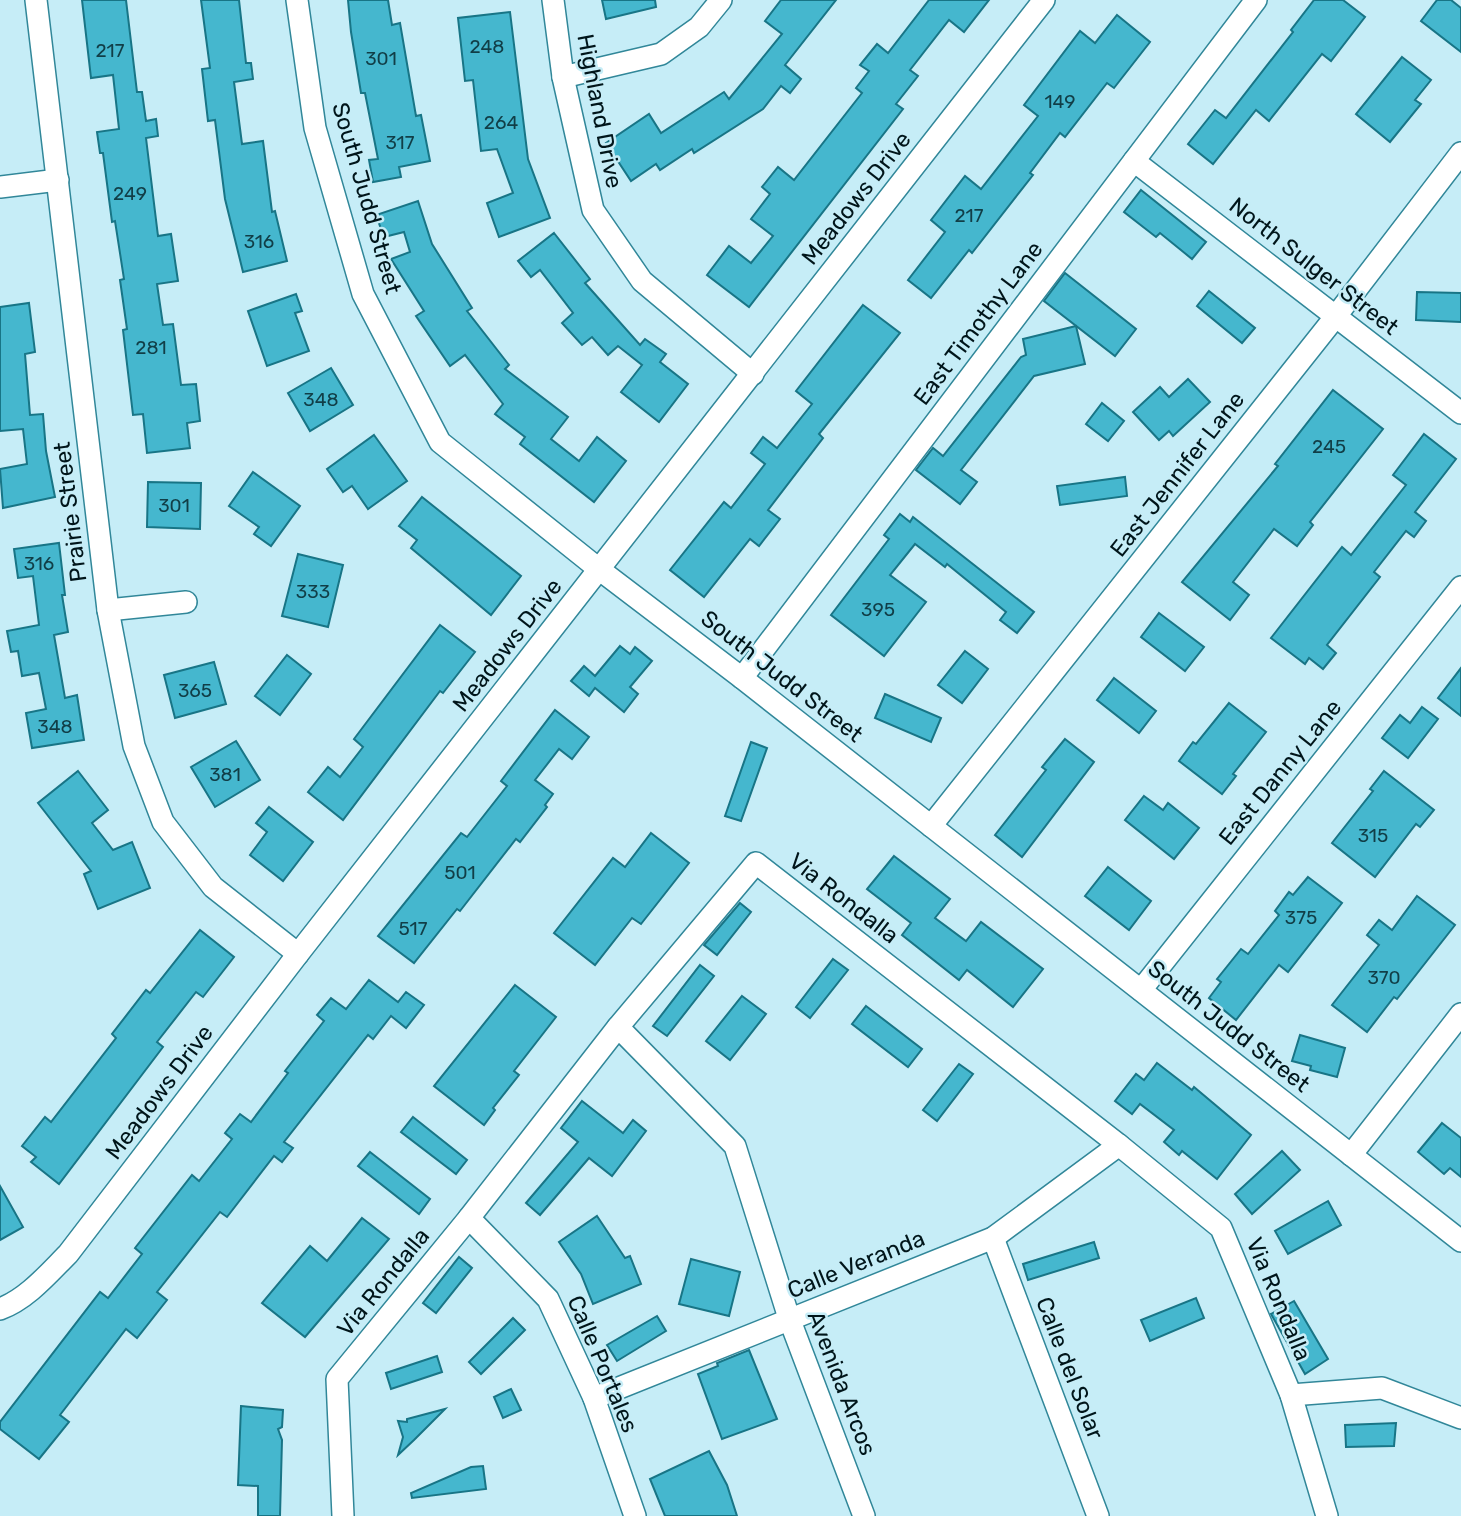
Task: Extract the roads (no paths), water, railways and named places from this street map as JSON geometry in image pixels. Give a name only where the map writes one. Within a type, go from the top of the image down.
[{"type":"street","name":"Prairie Street","points":[[36,0],[108,610],[134,746],[163,822],[213,887],[298,954]]},
{"type":"street","name":"South Judd Street","points":[[298,0],[315,128],[363,294],[440,442],[600,570],[742,678],[1461,1241]]},
{"type":"street","name":"Highland Drive","points":[[553,0],[563,76],[593,210],[642,281],[753,374]]},
{"type":"street","points":[[563,76],[661,54],[699,27],[721,0]]},
{"type":"street","name":"Meadows Drive","points":[[0,1309],[9,1306],[35,1287],[68,1254],[298,954],[1044,0]]},
{"type":"street","name":"East Timothy Lane","points":[[742,678],[1256,0]]},
{"type":"street","name":"East Jennifer Lane","points":[[931,826],[1336,316],[1461,153]]},
{"type":"street","name":"North Sulger Street","points":[[1134,161],[1461,413]]},
{"type":"street","points":[[0,187],[58,180]]},
{"type":"street","name":"East Danny Lane","points":[[1140,990],[1461,587]]},
{"type":"street","points":[[108,610],[186,601]]},
{"type":"street","name":"Via Rondalla","points":[[343,1516],[337,1379],[469,1218],[618,1027],[756,863],[1222,1228],[1291,1395],[1327,1516]]},
{"type":"street","points":[[1351,1155],[1461,1014]]},
{"type":"street","name":"Avenida Arcos","points":[[618,1027],[735,1146],[789,1318],[864,1516]]},
{"type":"street","name":"Calle Veranda","points":[[594,1398],[993,1238],[1119,1145]]},
{"type":"street","name":"Calle Portales","points":[[469,1218],[548,1299],[594,1398],[635,1516]]},
{"type":"street","name":"Calle del Solar","points":[[993,1238],[1098,1516]]},
{"type":"street","points":[[1291,1395],[1382,1388],[1461,1418]]}]
